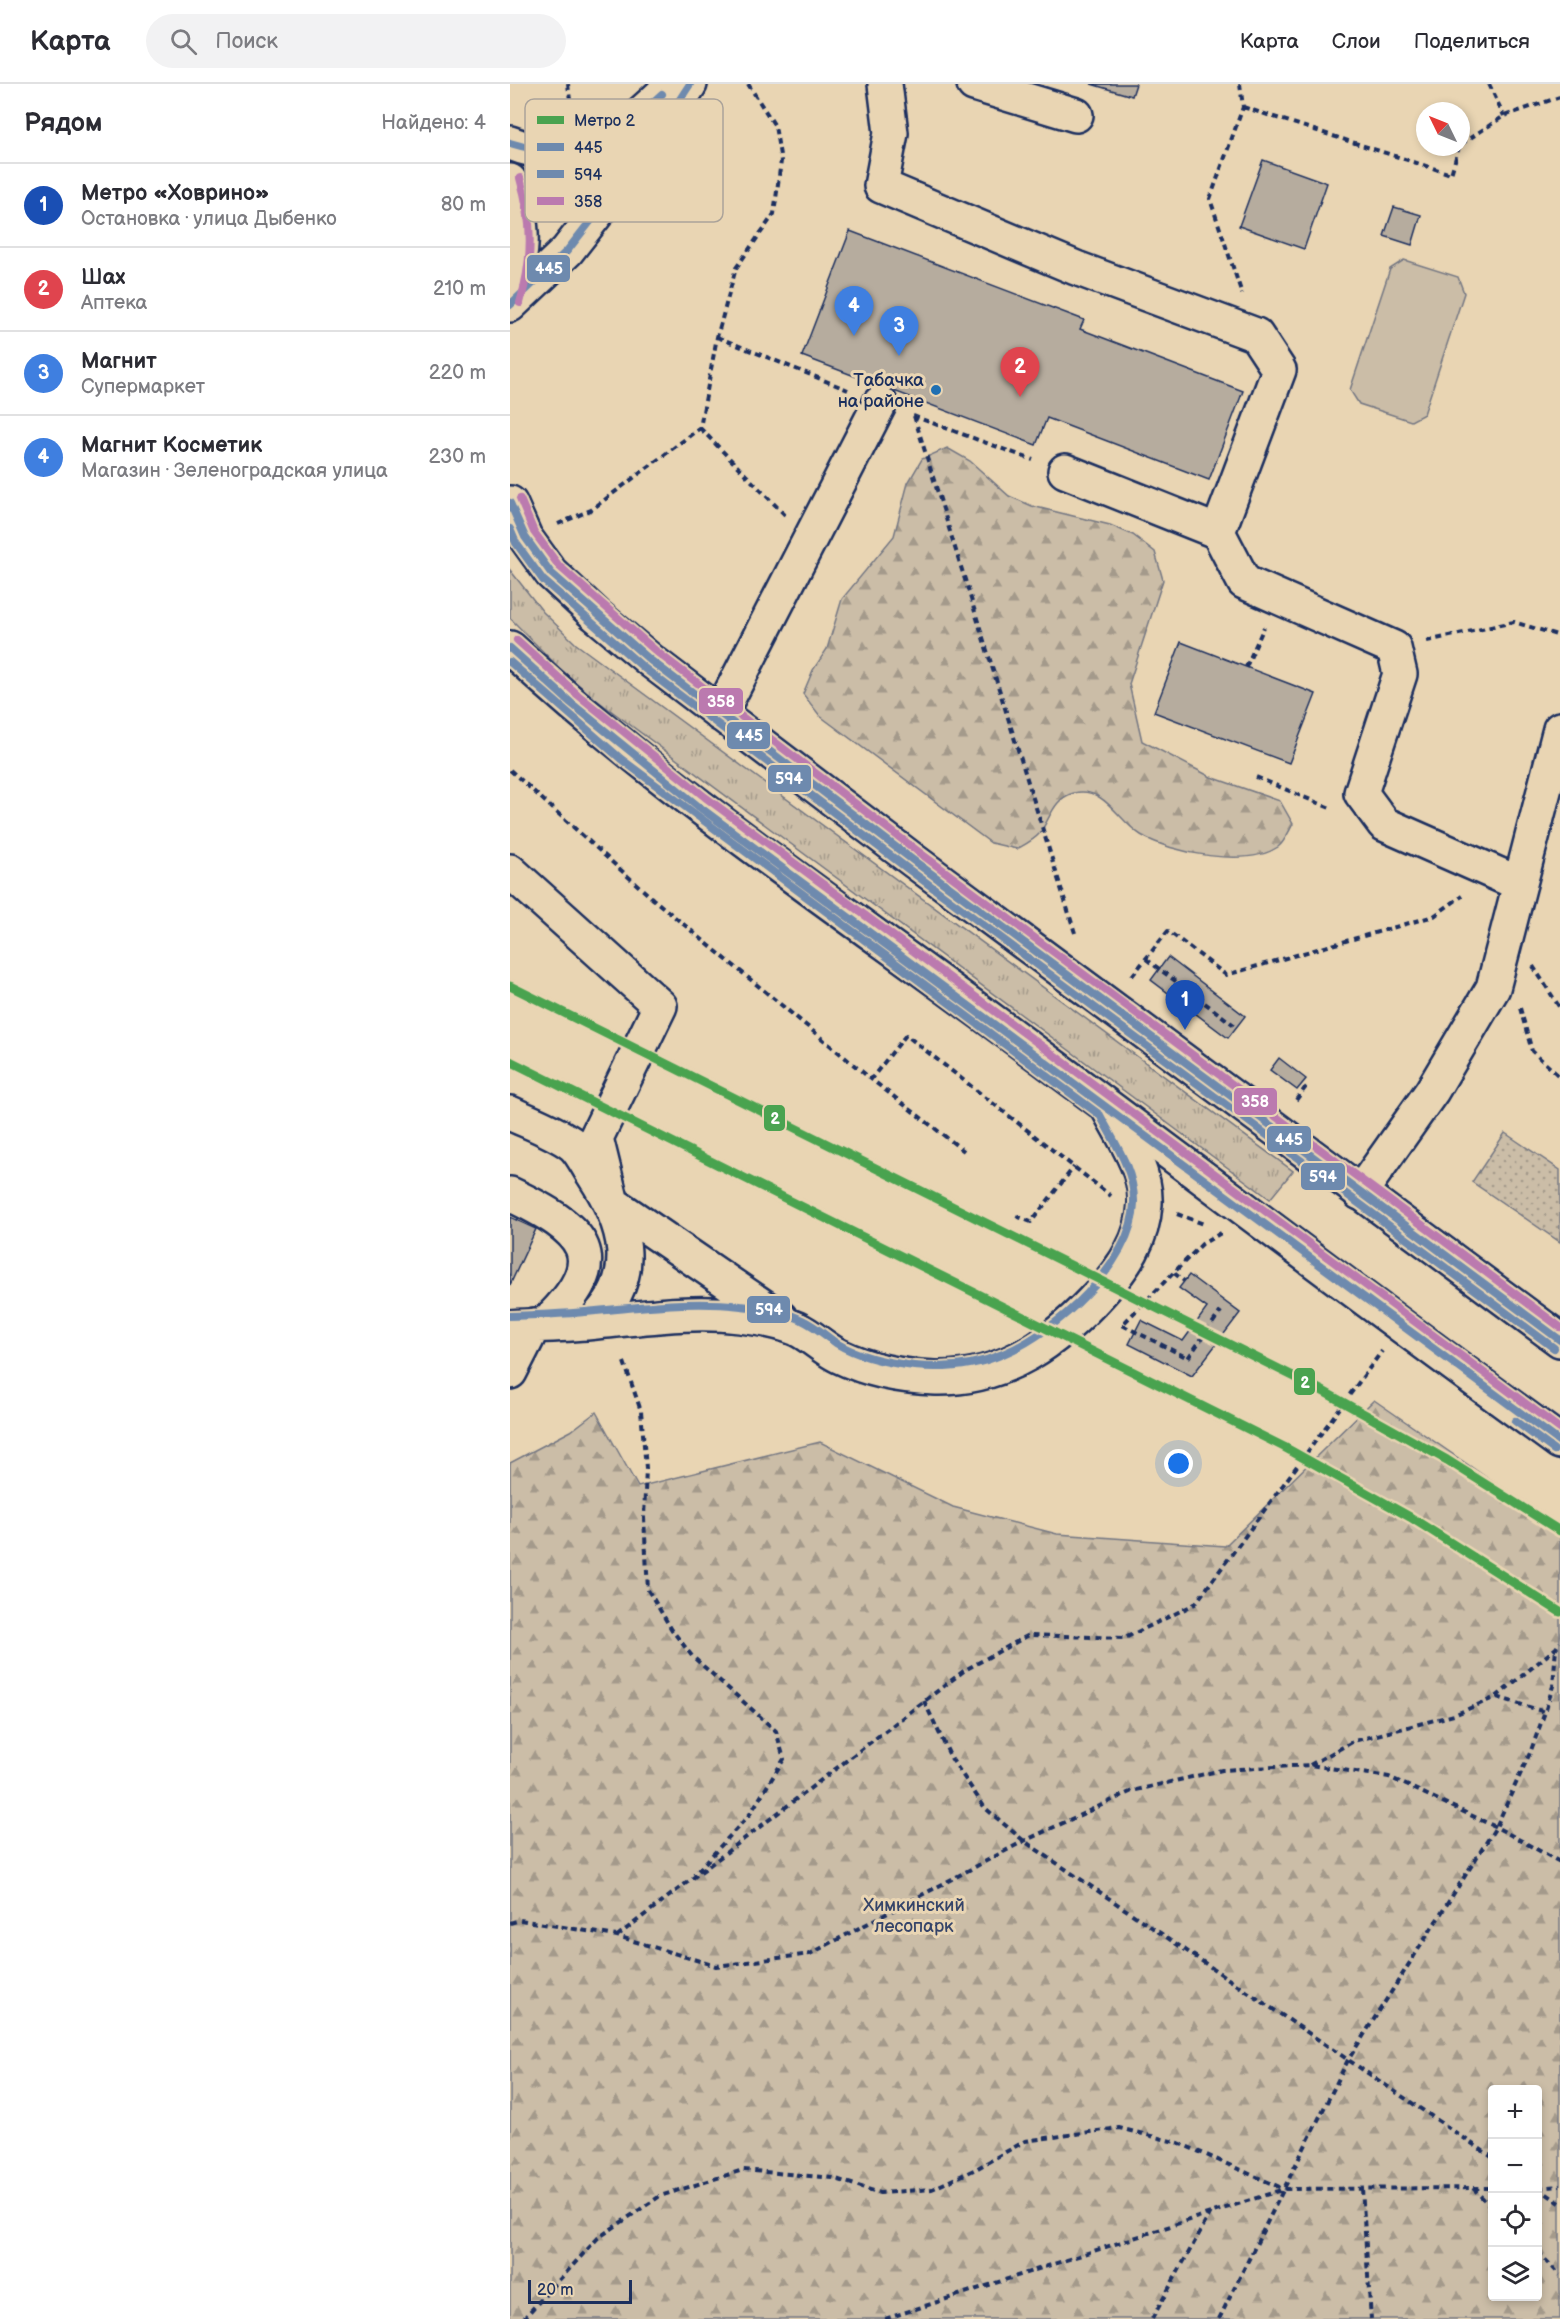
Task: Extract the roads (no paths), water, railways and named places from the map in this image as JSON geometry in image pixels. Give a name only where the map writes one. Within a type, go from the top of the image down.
[{"type":"main road","points":[[657,99],[673,84]]},
{"type":"main road","points":[[680,99],[690,84]]},
{"type":"main road","points":[[885,84],[891,133],[880,186],[1076,268],[1256,335],[1279,370],[1218,532]]},
{"type":"main road","points":[[974,84],[1076,115]]},
{"type":"main road","points":[[510,143],[525,147]]},
{"type":"main road","points":[[510,181],[521,214],[522,261],[510,303]]},
{"type":"main road","points":[[510,303],[567,251],[590,222]]},
{"type":"main road","points":[[720,714],[880,403]]},
{"type":"main road","points":[[1065,471],[1218,532],[1244,582],[1395,648],[1400,674],[1361,793],[1384,824],[1507,879]]},
{"type":"main road","points":[[510,503],[525,537],[551,573],[596,615],[720,714],[1560,1340]]},
{"type":"main road","points":[[510,648],[627,751],[1560,1442]]},
{"type":"main road","points":[[1360,1193],[1431,1091],[1493,988],[1507,879],[1560,729]]},
{"type":"main road","points":[[510,871],[660,1006],[596,1138],[622,1234],[625,1265],[618,1288],[608,1308],[593,1322]]},
{"type":"main road","points":[[510,1113],[573,1144],[612,1203],[839,1356],[885,1372],[936,1378],[980,1374],[1012,1363],[1051,1341],[1086,1309],[1116,1275],[1138,1240],[1145,1202],[1137,1164],[1108,1108]]},
{"type":"main road","points":[[510,1194],[566,1224],[576,1236],[584,1258],[582,1279],[569,1300],[529,1326],[510,1372]]},
{"type":"main road","points":[[529,1326],[697,1312],[742,1316],[796,1329]]},
{"type":"metro line","name":"2","points":[[510,986],[1321,1390],[1447,1460],[1560,1531]]},
{"type":"metro line","name":"2","points":[[510,1061],[1284,1447],[1410,1517],[1560,1612]]},
{"type":"place","name":"Магнит Косметик","points":[[854,336]]},
{"type":"place","name":"Магнит","points":[[899,356]]},
{"type":"place","name":"Табачка на районе","points":[[936,390]]},
{"type":"place","name":"Шах","points":[[1020,397]]},
{"type":"place","name":"Метро «Ховрино»","points":[[1185,1030]]},
{"type":"park label","name":"Химкинский лесопарк","points":[[914,1915]]}]
